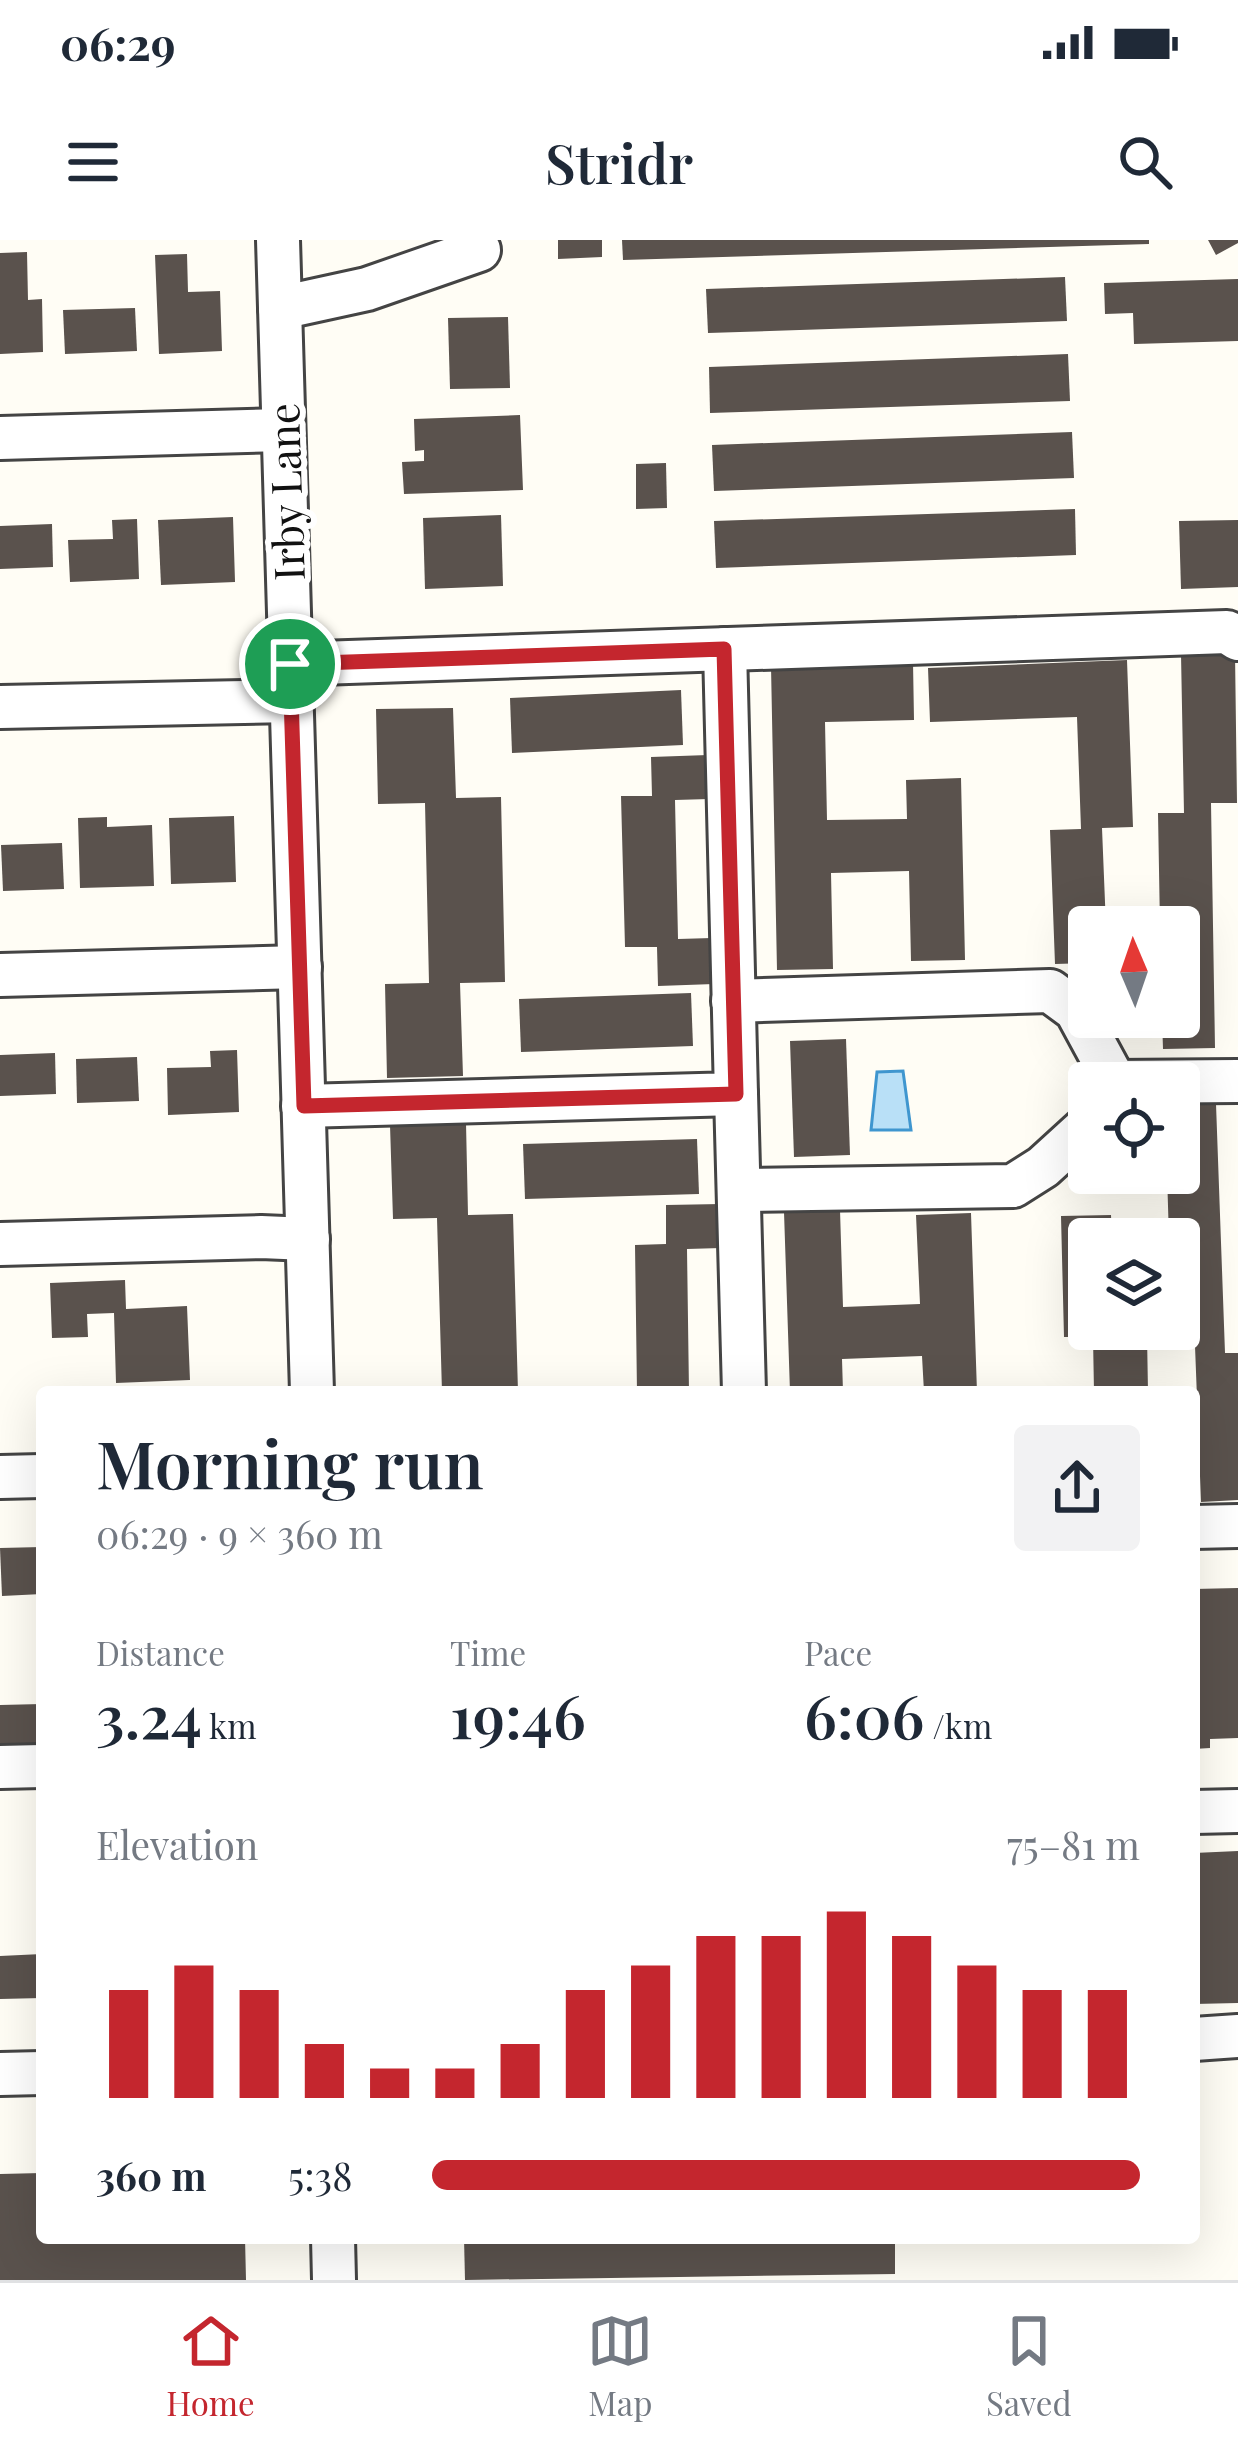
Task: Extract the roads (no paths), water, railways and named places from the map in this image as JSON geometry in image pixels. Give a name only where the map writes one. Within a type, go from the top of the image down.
[{"type":"street","name":"Irby Lane","points":[[278,240],[312,1386]]},
{"type":"street","points":[[280,308],[367,289],[479,250]]},
{"type":"street","points":[[0,438],[283,430]]},
{"type":"street","points":[[0,707],[724,649],[1227,632],[1238,639]]},
{"type":"street","points":[[724,649],[744,1386]]},
{"type":"street","points":[[0,975],[299,967]]},
{"type":"street","points":[[733,1001],[1050,991],[1076,1010],[1104,1062]]},
{"type":"street","points":[[1200,1082],[1238,1081]]},
{"type":"street","points":[[304,1106],[736,1094]]},
{"type":"street","points":[[739,1190],[1013,1186],[1068,1144]]},
{"type":"street","points":[[0,1244],[308,1239]]},
{"type":"street","points":[[0,1477],[36,1476]]},
{"type":"street","points":[[1200,1527],[1238,1526]]},
{"type":"street","points":[[0,1767],[36,1766]]},
{"type":"street","points":[[1200,1812],[1238,1811]]},
{"type":"street","points":[[1200,2039],[1238,2036]]},
{"type":"street","points":[[0,2074],[36,2073]]},
{"type":"street","points":[[333,2244],[334,2280]]},
{"type":"water","points":[[903,1071],[911,1130],[871,1130],[877,1072]]}]
